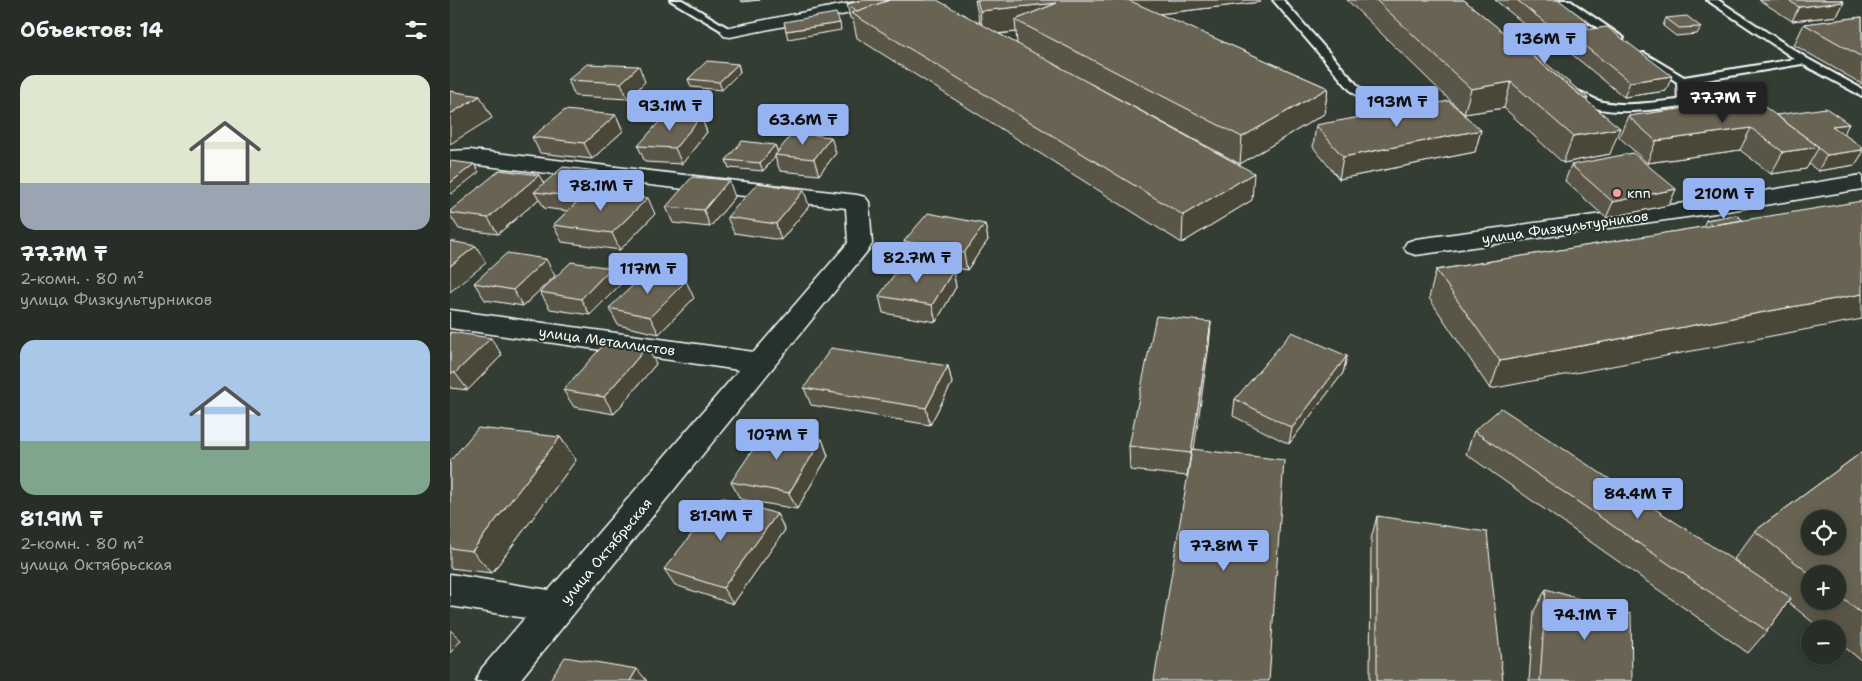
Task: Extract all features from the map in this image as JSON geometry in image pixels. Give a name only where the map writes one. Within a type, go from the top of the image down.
[{"type":"street","points":[[730,32],[861,3],[915,0]]},
{"type":"street","name":"улица Октябрьская","points":[[450,158],[470,157],[857,202],[860,244],[763,363],[495,681]]},
{"type":"street","name":"улица Физкультурников","points":[[1416,248],[1715,206],[1862,182]]},
{"type":"street","name":"улица Металлистов","points":[[450,319],[763,363]]},
{"type":"street","points":[[450,590],[558,608]]},
{"type":"lane","points":[[675,0],[730,32]]},
{"type":"lane","points":[[1278,0],[1355,89],[1370,101],[1404,109]]},
{"type":"lane","points":[[1563,0],[1682,82],[1804,61]]},
{"type":"lane","points":[[1712,0],[1804,61],[1862,93]]},
{"type":"lane","points":[[1562,83],[1584,101],[1603,108],[1684,103],[1682,82]]},
{"type":"building","points":[[865,0],[890,0],[857,11],[847,4]]},
{"type":"building","points":[[890,0],[937,0],[1254,173],[1183,215],[851,13]]},
{"type":"building","points":[[977,0],[1128,0],[1328,88],[1242,137],[1015,20],[1057,3],[980,11]]},
{"type":"building","points":[[1376,0],[1464,0],[1620,128],[1573,136],[1511,82],[1471,89]]},
{"type":"building","points":[[1517,0],[1559,0],[1589,23],[1552,28]]},
{"type":"building","points":[[1788,0],[1841,0],[1844,2],[1799,7]]},
{"type":"building","points":[[836,13],[840,23],[786,31],[784,22]]},
{"type":"building","points":[[1687,16],[1701,27],[1679,28],[1666,18]]},
{"type":"building","points":[[1862,17],[1862,57],[1804,24]]},
{"type":"building","points":[[1607,27],[1672,76],[1630,82],[1567,32]]},
{"type":"building","points":[[1509,33],[1588,98],[1585,99],[1505,34]]},
{"type":"building","points":[[707,61],[738,64],[719,82],[688,79]]},
{"type":"building","points":[[587,64],[639,66],[621,83],[568,80]]},
{"type":"building","points":[[450,91],[480,96],[450,114]]},
{"type":"building","points":[[1754,99],[1819,147],[1783,152],[1751,128],[1656,141],[1628,116]]},
{"type":"building","points":[[1449,101],[1481,130],[1343,157],[1316,125]]},
{"type":"building","points":[[1826,108],[1849,124],[1832,126],[1862,147],[1862,150],[1827,155],[1776,115]]},
{"type":"building","points":[[565,110],[616,115],[584,143],[532,137]]},
{"type":"building","points":[[665,115],[701,117],[675,148],[638,146]]},
{"type":"building","points":[[793,133],[831,137],[814,159],[775,155]]},
{"type":"building","points":[[742,141],[775,145],[760,163],[726,160]]},
{"type":"building","points":[[1633,153],[1676,189],[1613,202],[1571,165]]},
{"type":"building","points":[[450,161],[474,164],[450,183]]},
{"type":"building","points":[[563,167],[598,171],[571,196],[534,192]]},
{"type":"building","points":[[500,170],[539,175],[488,218],[450,213],[450,211]]},
{"type":"building","points":[[692,177],[729,180],[704,210],[666,207]]},
{"type":"building","points":[[758,183],[804,190],[776,224],[727,217]]},
{"type":"building","points":[[590,190],[648,198],[612,233],[553,225]]},
{"type":"building","points":[[1862,201],[1862,294],[1500,361],[1436,270]]},
{"type":"building","points":[[928,213],[985,224],[964,253],[904,241]]},
{"type":"building","points":[[1736,215],[1743,220],[1712,225],[1706,220]]},
{"type":"building","points":[[450,241],[476,246],[450,266]]},
{"type":"building","points":[[507,253],[546,259],[513,290],[474,283]]},
{"type":"building","points":[[571,262],[611,268],[581,299],[540,292]]},
{"type":"building","points":[[903,262],[953,271],[932,305],[879,296]]},
{"type":"building","points":[[646,273],[686,281],[650,317],[609,308]]},
{"type":"building","points":[[1156,316],[1211,322],[1191,453],[1129,446]]},
{"type":"building","points":[[450,332],[491,338],[455,373],[450,373]]},
{"type":"building","points":[[1292,332],[1347,356],[1292,428],[1235,399]]},
{"type":"building","points":[[607,341],[647,347],[604,397],[563,390]]},
{"type":"building","points":[[831,348],[948,366],[926,408],[804,388]]},
{"type":"building","points":[[1501,408],[1791,598],[1767,631],[1474,431]]},
{"type":"building","points":[[478,428],[560,437],[472,551],[450,548],[450,461]]},
{"type":"building","points":[[766,430],[822,439],[789,493],[731,482]]},
{"type":"building","points":[[1192,449],[1284,460],[1269,681],[1154,681]]},
{"type":"building","points":[[1862,452],[1862,614],[1846,601],[1846,565],[1801,565],[1801,567],[1755,531]]},
{"type":"building","points":[[721,497],[777,514],[723,588],[664,569]]},
{"type":"building","points":[[1377,516],[1487,532],[1503,681],[1377,681]]},
{"type":"building","points":[[1546,589],[1631,614],[1632,681],[1540,681]]},
{"type":"building","points":[[565,657],[637,669],[630,681],[549,681]]},
{"type":"place","name":"кпп","points":[[1617,193]]}]
